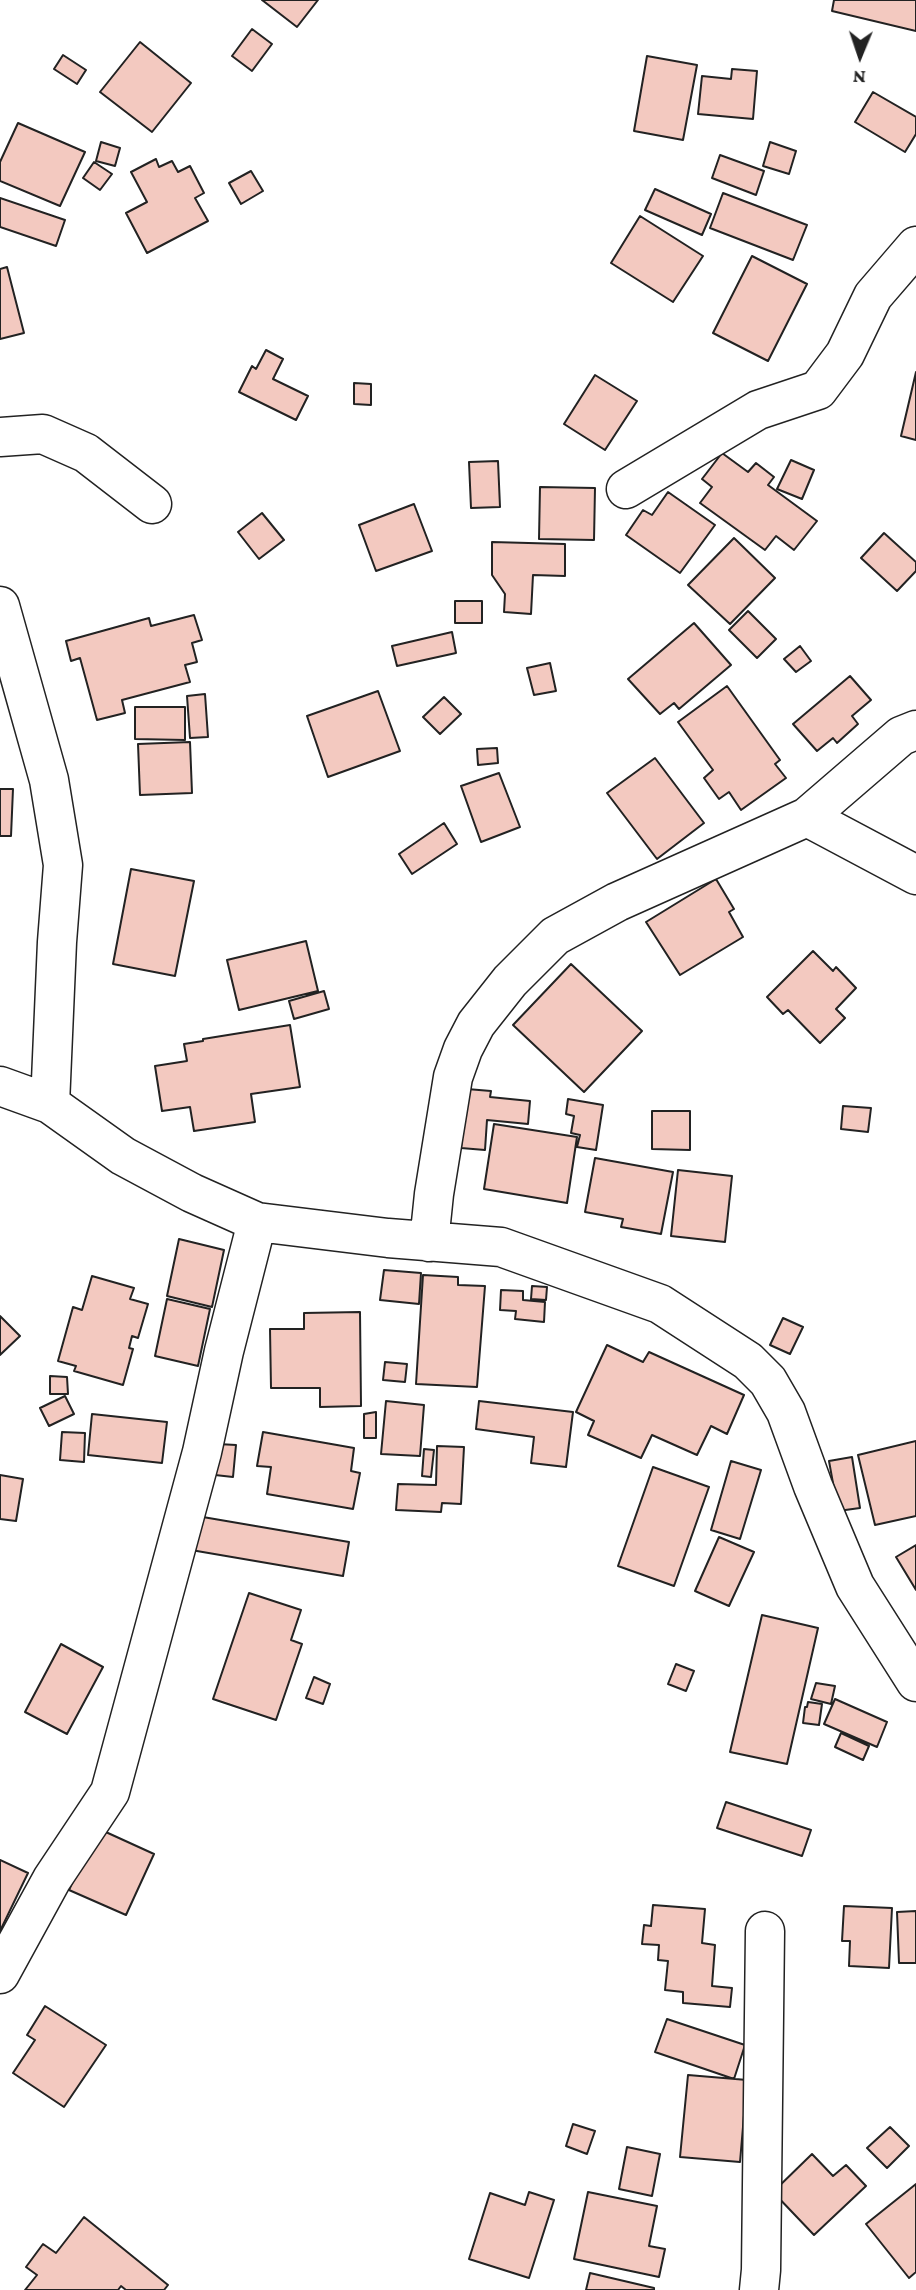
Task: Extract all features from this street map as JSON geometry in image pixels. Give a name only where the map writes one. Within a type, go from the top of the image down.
[{"type":"street","points":[[626,489],[758,410],[818,390],[845,354],[873,296],[916,246]]},
{"type":"street","points":[[0,437],[43,434],[86,453],[152,504]]},
{"type":"street","points":[[0,606],[49,780],[63,865],[50,1104]]},
{"type":"street","points":[[429,1242],[453,1077],[476,1024],[510,981],[555,936],[617,902],[807,817],[901,736],[916,730]]},
{"type":"street","points":[[807,817],[916,874]]},
{"type":"street","points":[[0,1086],[50,1104],[123,1156],[192,1193],[257,1222],[429,1242],[502,1247],[660,1304],[748,1362],[768,1381],[786,1412],[813,1486],[855,1586],[916,1682]]},
{"type":"street","points":[[0,1974],[52,1879],[110,1792],[202,1452],[257,1222]]},
{"type":"street","points":[[759,2290],[765,1931]]},
{"type":"building","points":[[262,0],[318,0],[297,27]]},
{"type":"building","points":[[834,0],[916,0],[916,31],[832,11]]},
{"type":"building","points":[[252,29],[272,44],[252,71],[232,56]]},
{"type":"building","points":[[140,42],[191,83],[152,132],[100,92]]},
{"type":"building","points":[[63,55],[86,70],[77,84],[54,69]]},
{"type":"building","points":[[647,56],[697,65],[683,140],[634,131]]},
{"type":"building","points":[[732,69],[757,71],[753,119],[698,114],[702,76],[731,79]]},
{"type":"building","points":[[873,92],[916,117],[916,134],[905,152],[855,122]]},
{"type":"building","points":[[18,123],[85,152],[60,206],[0,181],[0,162]]},
{"type":"building","points":[[101,142],[120,148],[115,166],[96,161]]},
{"type":"building","points":[[770,142],[796,151],[789,174],[763,166]]},
{"type":"building","points":[[720,155],[764,171],[756,195],[712,178]]},
{"type":"building","points":[[156,159],[159,167],[172,161],[178,172],[190,166],[204,193],[195,198],[208,221],[147,253],[126,213],[147,202],[131,172]]},
{"type":"building","points":[[94,162],[112,174],[100,190],[83,178]]},
{"type":"building","points":[[251,171],[263,191],[241,204],[229,183]]},
{"type":"building","points":[[655,189],[711,214],[702,235],[645,210]]},
{"type":"building","points":[[723,193],[807,225],[793,260],[710,228]]},
{"type":"building","points":[[0,198],[65,220],[56,246],[0,227]]},
{"type":"building","points":[[640,216],[703,256],[673,302],[611,263]]},
{"type":"building","points":[[752,256],[807,284],[768,361],[713,333]]},
{"type":"building","points":[[7,267],[24,333],[0,339],[0,269]]},
{"type":"building","points":[[266,350],[283,359],[273,379],[308,396],[296,420],[239,392],[252,366],[256,369]]},
{"type":"building","points":[[916,372],[916,440],[901,436]]},
{"type":"building","points":[[595,375],[637,401],[605,450],[564,424]]},
{"type":"building","points":[[354,383],[371,384],[371,405],[354,404]]},
{"type":"building","points":[[722,453],[748,472],[756,463],[774,477],[768,485],[817,521],[794,550],[776,536],[765,550],[700,503],[712,487],[702,479]]},
{"type":"building","points":[[791,460],[814,470],[802,499],[777,489]]},
{"type":"building","points":[[498,461],[500,507],[471,508],[469,462]]},
{"type":"building","points":[[540,487],[595,488],[594,540],[539,539]]},
{"type":"building","points":[[668,492],[715,525],[680,573],[626,535],[643,510],[652,515]]},
{"type":"building","points":[[414,504],[432,551],[376,571],[359,525]]},
{"type":"building","points":[[262,513],[284,540],[259,559],[238,532]]},
{"type":"building","points":[[884,533],[916,562],[916,571],[897,591],[861,558]]},
{"type":"building","points":[[734,538],[775,578],[730,624],[688,585]]},
{"type":"building","points":[[492,542],[565,544],[565,576],[533,575],[531,614],[504,612],[505,594],[492,575]]},
{"type":"building","points":[[455,601],[482,601],[482,623],[455,623]]},
{"type":"building","points":[[748,611],[776,639],[757,658],[729,630]]},
{"type":"building","points":[[194,615],[202,640],[192,643],[197,662],[185,665],[190,682],[122,700],[125,713],[97,720],[80,658],[71,661],[66,641],[149,618],[151,626]]},
{"type":"building","points":[[694,623],[731,665],[679,709],[674,703],[660,714],[628,679]]},
{"type":"building","points":[[452,632],[456,653],[397,666],[392,646]]},
{"type":"building","points":[[800,646],[811,661],[796,672],[784,659]]},
{"type":"building","points":[[550,663],[556,691],[534,695],[527,668]]},
{"type":"building","points":[[850,676],[871,700],[852,716],[858,724],[837,743],[833,738],[817,751],[793,724]]},
{"type":"building","points":[[727,686],[780,760],[775,764],[786,778],[741,810],[729,792],[719,799],[704,778],[713,770],[678,722]]},
{"type":"building","points":[[378,691],[400,751],[328,777],[307,716]]},
{"type":"building","points":[[205,694],[208,737],[190,738],[187,696]]},
{"type":"building","points":[[444,697],[461,714],[440,734],[423,717]]},
{"type":"building","points":[[135,707],[185,707],[185,740],[135,739]]},
{"type":"building","points":[[190,742],[192,793],[140,795],[138,744]]},
{"type":"building","points":[[497,748],[498,763],[478,765],[477,749]]},
{"type":"building","points":[[655,758],[704,823],[657,859],[607,793]]},
{"type":"building","points":[[499,773],[520,827],[481,842],[461,786]]},
{"type":"building","points":[[0,789],[13,789],[11,836],[0,836]]},
{"type":"building","points":[[444,823],[457,844],[412,874],[399,854]]},
{"type":"building","points":[[131,869],[194,881],[175,976],[113,964]]},
{"type":"building","points":[[716,879],[734,909],[729,912],[743,937],[680,975],[646,922]]},
{"type":"building","points":[[306,941],[318,991],[239,1010],[227,960]]},
{"type":"building","points":[[813,951],[833,971],[836,967],[856,988],[836,1009],[845,1018],[820,1043],[788,1010],[783,1014],[767,997]]},
{"type":"building","points":[[571,964],[642,1031],[584,1092],[513,1025]]},
{"type":"building","points":[[324,991],[329,1009],[294,1019],[289,1001]]},
{"type":"building","points":[[290,1025],[300,1087],[251,1094],[255,1122],[194,1131],[190,1107],[162,1111],[155,1066],[187,1061],[184,1044]]},
{"type":"building","points":[[467,1089],[491,1091],[490,1097],[530,1101],[528,1124],[487,1120],[485,1150],[461,1148]]},
{"type":"building","points":[[568,1099],[603,1105],[596,1150],[577,1147],[580,1135],[571,1133],[574,1116],[566,1114]]},
{"type":"building","points":[[843,1106],[871,1108],[868,1132],[841,1129]]},
{"type":"building","points":[[652,1111],[690,1111],[690,1150],[652,1149]]},
{"type":"building","points":[[494,1124],[577,1137],[567,1203],[484,1189]]},
{"type":"building","points":[[595,1158],[673,1172],[661,1234],[621,1227],[623,1219],[585,1212]]},
{"type":"building","points":[[678,1170],[732,1176],[725,1242],[671,1236]]},
{"type":"building","points":[[179,1239],[224,1250],[212,1307],[167,1296]]},
{"type":"building","points":[[384,1270],[421,1273],[419,1304],[380,1300]]},
{"type":"building","points":[[423,1275],[458,1277],[458,1285],[485,1286],[477,1387],[416,1384]]},
{"type":"building","points":[[92,1276],[134,1288],[130,1299],[148,1304],[138,1338],[132,1336],[129,1348],[133,1349],[123,1385],[74,1371],[76,1366],[58,1361],[73,1307],[82,1310]]},
{"type":"building","points":[[532,1286],[547,1287],[546,1300],[531,1299]]},
{"type":"building","points":[[501,1290],[523,1291],[523,1300],[545,1302],[544,1322],[515,1319],[516,1311],[500,1310]]},
{"type":"building","points":[[167,1299],[210,1309],[198,1366],[155,1356]]},
{"type":"building","points":[[360,1312],[361,1406],[320,1407],[320,1388],[271,1388],[270,1329],[304,1329],[304,1313]]},
{"type":"building","points":[[0,1316],[20,1336],[0,1355]]},
{"type":"building","points":[[783,1318],[803,1327],[790,1354],[770,1345]]},
{"type":"building","points":[[607,1345],[643,1362],[649,1352],[744,1395],[727,1434],[711,1426],[697,1455],[652,1435],[641,1458],[588,1435],[594,1421],[576,1412]]},
{"type":"building","points":[[385,1362],[407,1364],[405,1382],[383,1380]]},
{"type":"building","points":[[50,1376],[67,1377],[68,1394],[50,1394]]},
{"type":"building","points":[[65,1396],[74,1414],[49,1426],[40,1408]]},
{"type":"building","points":[[386,1401],[424,1405],[420,1456],[381,1454]]},
{"type":"building","points":[[479,1401],[573,1412],[566,1467],[531,1463],[534,1437],[476,1429]]},
{"type":"building","points":[[376,1412],[376,1438],[364,1438],[364,1414]]},
{"type":"building","points":[[92,1414],[167,1422],[162,1463],[88,1455]]},
{"type":"building","points":[[62,1432],[85,1433],[84,1462],[60,1460]]},
{"type":"building","points":[[263,1432],[354,1448],[351,1471],[360,1473],[353,1509],[267,1494],[271,1467],[257,1466]]},
{"type":"building","points":[[916,1441],[916,1516],[875,1525],[858,1455]]},
{"type":"building","points":[[218,1444],[236,1445],[233,1477],[215,1475]]},
{"type":"building","points":[[437,1446],[464,1447],[461,1504],[442,1503],[441,1512],[396,1510],[398,1484],[436,1485]]},
{"type":"building","points":[[424,1449],[434,1450],[431,1477],[422,1476]]},
{"type":"building","points":[[852,1457],[860,1508],[838,1511],[829,1461]]},
{"type":"building","points":[[731,1461],[761,1470],[740,1539],[711,1530]]},
{"type":"building","points":[[653,1467],[709,1487],[674,1586],[618,1566]]},
{"type":"building","points":[[0,1475],[23,1479],[16,1521],[0,1519]]},
{"type":"building","points":[[197,1516],[349,1542],[343,1576],[191,1550]]},
{"type":"building","points":[[719,1537],[754,1552],[729,1606],[695,1591]]},
{"type":"building","points":[[916,1545],[916,1590],[896,1557]]},
{"type":"building","points":[[249,1593],[301,1610],[291,1640],[302,1644],[276,1720],[213,1699]]},
{"type":"building","points":[[762,1615],[818,1628],[787,1764],[730,1752]]},
{"type":"building","points":[[61,1644],[103,1667],[67,1734],[25,1712]]},
{"type":"building","points":[[676,1664],[694,1671],[686,1691],[668,1684]]},
{"type":"building","points":[[314,1677],[330,1684],[323,1704],[306,1698]]},
{"type":"building","points":[[816,1683],[835,1686],[831,1704],[811,1699]]},
{"type":"building","points":[[835,1699],[887,1722],[877,1747],[824,1724]]},
{"type":"building","points":[[808,1702],[822,1704],[819,1725],[803,1723]]},
{"type":"building","points":[[841,1733],[869,1746],[863,1760],[835,1747]]},
{"type":"building","points":[[726,1802],[811,1830],[802,1856],[717,1828]]},
{"type":"building","points":[[97,1828],[154,1854],[126,1915],[69,1890]]},
{"type":"building","points":[[0,1860],[28,1873],[0,1931]]},
{"type":"building","points":[[653,1905],[705,1909],[702,1943],[715,1945],[712,1986],[732,1988],[730,2007],[683,2003],[683,1992],[665,1990],[668,1961],[658,1960],[659,1945],[642,1944],[644,1925],[651,1926]]},
{"type":"building","points":[[844,1906],[892,1908],[889,1968],[849,1966],[850,1941],[842,1941]]},
{"type":"building","points":[[916,1911],[916,1963],[899,1963],[897,1912]]},
{"type":"building","points":[[45,2006],[106,2045],[64,2107],[13,2073],[35,2040],[27,2035]]},
{"type":"building","points":[[667,2019],[745,2045],[734,2079],[655,2052]]},
{"type":"building","points":[[688,2075],[747,2080],[740,2162],[680,2157]]},
{"type":"building","points":[[573,2124],[595,2131],[587,2154],[566,2146]]},
{"type":"building","points":[[890,2127],[909,2146],[887,2168],[867,2148]]},
{"type":"building","points":[[627,2147],[660,2154],[652,2196],[619,2189]]},
{"type":"building","points":[[812,2154],[833,2176],[846,2165],[866,2186],[814,2235],[773,2192]]},
{"type":"building","points":[[916,2184],[916,2272],[909,2278],[866,2224]]},
{"type":"building","points":[[529,2192],[554,2200],[529,2278],[469,2259],[490,2193],[525,2205]]},
{"type":"building","points":[[588,2192],[657,2206],[649,2246],[665,2249],[659,2277],[574,2259]]},
{"type":"building","points":[[84,2217],[168,2285],[164,2290],[126,2290],[121,2286],[118,2290],[25,2290],[37,2275],[26,2267],[43,2244],[56,2253]]},
{"type":"building","points":[[590,2273],[654,2288],[654,2290],[586,2290]]}]
